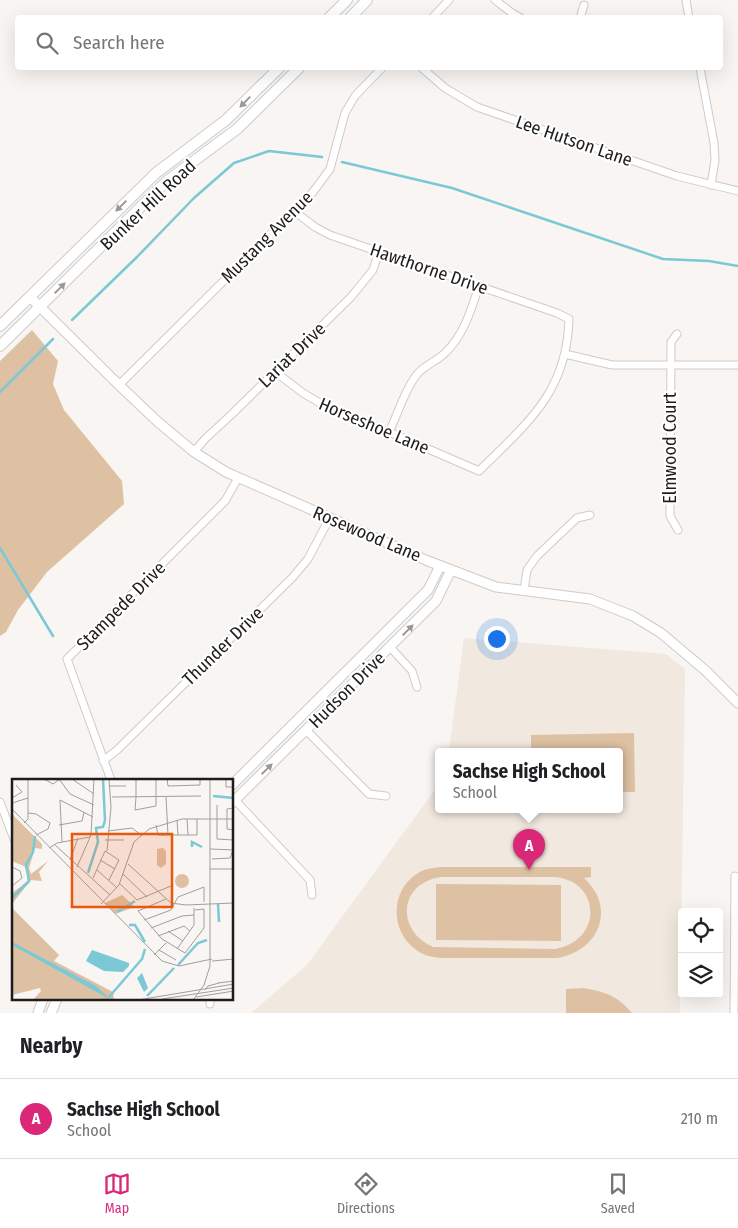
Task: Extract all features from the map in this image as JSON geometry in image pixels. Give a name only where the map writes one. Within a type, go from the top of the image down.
[{"type":"main road","points":[[333,15],[347,0]]},
{"type":"main road","points":[[353,15],[368,0]]},
{"type":"main road","name":"Bunker Hill Road","points":[[0,326],[156,173],[226,120],[277,70]]},
{"type":"main road","name":"Bunker Hill Road","points":[[0,346],[167,181],[237,129],[297,70]]},
{"type":"street","points":[[435,15],[450,0]]},
{"type":"street","points":[[495,0],[516,15]]},
{"type":"street","points":[[686,0],[688,15]]},
{"type":"street","points":[[581,15],[584,5]]},
{"type":"street","name":"Mustang Avenue","points":[[119,385],[313,192],[330,169],[345,113],[355,96],[380,70]]},
{"type":"street","name":"Lee Hutson Lane","points":[[424,70],[445,88],[477,107],[677,176],[738,191]]},
{"type":"street","points":[[700,70],[714,143],[715,160],[711,185]]},
{"type":"street","name":"Hawthorne Drive","points":[[294,211],[330,236],[379,251],[557,313],[569,319],[565,354]]},
{"type":"street","name":"Lariat Drive","points":[[194,452],[274,371],[351,298],[373,270],[379,251]]},
{"type":"street","points":[[389,432],[416,375],[428,364],[444,354],[460,336],[479,286]]},
{"type":"street","name":"Rosewood Lane","points":[[30,297],[158,422],[194,452],[226,472],[329,519],[440,566],[496,587],[590,600],[633,616],[661,633],[706,670],[737,700]]},
{"type":"street","name":"Elmwood Court","points":[[676,334],[671,342],[670,364],[670,516],[678,530]]},
{"type":"street","points":[[565,354],[612,365],[738,365]]},
{"type":"street","name":"Horseshoe Lane","points":[[274,371],[303,393],[330,409],[479,471],[533,417],[554,386],[565,354]]},
{"type":"street","name":"Stampede Drive","points":[[111,779],[67,659],[225,501],[238,478]]},
{"type":"street","points":[[524,591],[527,570],[537,556],[577,518],[590,515]]},
{"type":"street","name":"Thunder Drive","points":[[103,761],[117,750],[292,578],[308,559],[329,519]]},
{"type":"street","name":"Hudson Drive","points":[[234,783],[428,590],[440,566]]},
{"type":"street","name":"Hudson Drive","points":[[234,801],[436,601],[451,570]]},
{"type":"street","points":[[390,647],[412,671],[417,687]]},
{"type":"street","points":[[306,731],[369,794],[386,796]]},
{"type":"street","points":[[234,801],[310,880],[312,895]]},
{"type":"street","points":[[0,802],[12,834]]},
{"type":"street","points":[[734,1013],[736,976],[735,876],[738,876]]},
{"type":"street","points":[[38,1013],[43,1000]]},
{"type":"street","points":[[51,1013],[57,1000]]},
{"type":"shaded area","points":[[32,330],[58,361],[53,384],[64,410],[122,481],[124,504],[47,572],[18,610],[6,632],[0,636],[0,361]]},
{"type":"shaded area","points":[[464,638],[666,654],[685,669],[682,908],[678,908],[678,998],[680,998],[680,1013],[251,1013],[307,965],[435,789],[435,813],[623,813],[623,748],[449,748]]},
{"type":"shaded area","points":[[634,733],[635,792],[623,792],[623,748],[531,748],[531,735]]},
{"type":"shaded area","points":[[437,867],[591,867],[591,877],[584,878],[593,888],[599,900],[601,911],[597,930],[585,946],[567,956],[557,958],[440,958],[424,954],[415,949],[401,932],[398,922],[398,900],[409,880],[420,872]],"holes":[[[441,877],[553,877],[569,880],[580,888],[588,899],[590,911],[589,923],[582,935],[571,944],[555,949],[433,947],[412,930],[408,919],[407,908],[410,897],[417,888],[427,881]]]},
{"type":"shaded area","points":[[436,884],[561,885],[561,941],[436,940]]},
{"type":"shaded area","points":[[583,988],[616,998],[632,1013],[566,1013],[566,989]]},
{"type":"waterway","points":[[72,320],[194,198],[234,163],[269,151],[322,157]]},
{"type":"waterway","points":[[342,162],[452,188],[663,259],[709,261],[738,266]]},
{"type":"waterway","points":[[0,392],[53,339]]},
{"type":"waterway","points":[[0,548],[53,636]]},
{"type":"place","name":"Sachse High School","points":[[529,870]]}]
